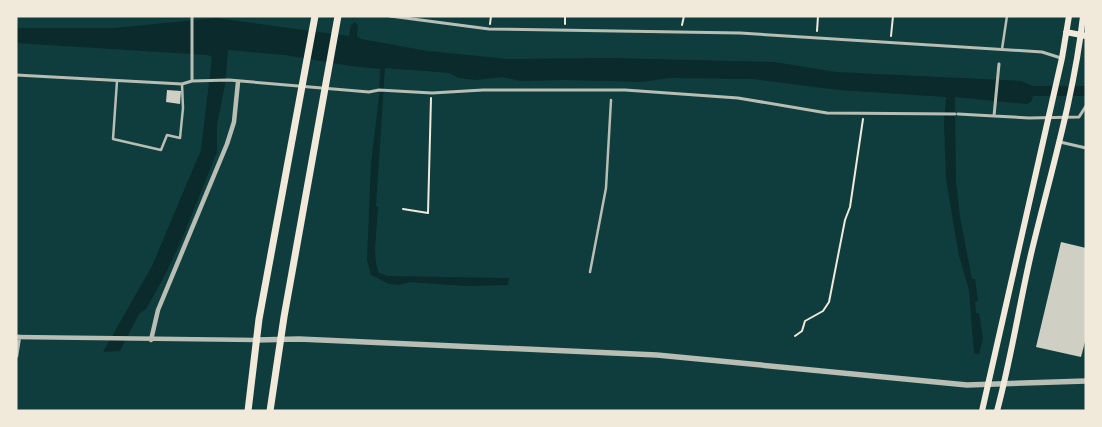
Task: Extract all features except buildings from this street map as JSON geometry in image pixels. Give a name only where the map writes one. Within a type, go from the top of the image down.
[{"type":"main road","points":[[248,411],[256,340],[315,16]]},
{"type":"main road","points":[[270,411],[280,340],[338,16]]},
{"type":"main road","points":[[982,411],[1062,58],[1069,16]]},
{"type":"main road","points":[[997,411],[1030,261],[1060,142],[1083,32],[1083,16]]},
{"type":"main road","points":[[1066,32],[1083,32]]},
{"type":"street","points":[[192,16],[192,80]]},
{"type":"street","points":[[390,16],[489,29],[740,33],[1002,51],[1042,52],[1062,58]]},
{"type":"street","points":[[994,116],[999,64]]},
{"type":"street","points":[[16,75],[182,84],[192,80],[229,80],[369,92],[379,90],[432,93],[483,90],[625,90],[738,98],[827,113],[957,114],[1029,118],[1079,117],[1086,106]]},
{"type":"street","points":[[151,340],[158,310],[227,144],[234,122],[238,82]]},
{"type":"street","points":[[1060,142],[1086,148]]},
{"type":"street","points":[[16,356],[18,337],[101,340],[299,339],[657,355],[966,385],[1086,381]]},
{"type":"lane","points":[[1002,51],[1007,16]]},
{"type":"lane","points":[[117,81],[113,139],[161,150],[167,135],[180,138],[184,108],[182,84]]},
{"type":"lane","points":[[590,272],[606,188],[610,100]]},
{"type":"path","points":[[681,32],[684,16]]},
{"type":"path","points":[[816,38],[818,16]]},
{"type":"path","points":[[891,43],[893,16]]},
{"type":"path","points":[[403,209],[428,213],[432,93]]},
{"type":"path","points":[[794,336],[802,331],[805,321],[823,311],[829,302],[845,220],[850,207],[864,114]]},
{"type":"water","points":[[216,18],[349,36],[351,25],[355,22],[358,26],[357,36],[361,39],[428,51],[508,59],[610,58],[775,62],[836,72],[1021,81],[1031,85],[1034,93],[1031,102],[1027,104],[955,97],[956,181],[960,217],[972,279],[975,279],[978,301],[975,302],[976,313],[979,313],[983,338],[979,354],[974,353],[969,290],[959,256],[946,179],[944,122],[946,97],[839,90],[753,79],[669,78],[642,82],[521,81],[502,77],[476,80],[458,78],[450,73],[385,68],[376,206],[378,207],[375,249],[379,273],[388,276],[509,278],[508,285],[464,286],[410,282],[399,285],[389,284],[371,275],[367,260],[371,163],[379,97],[380,69],[285,55],[228,50],[225,85],[217,124],[217,152],[182,239],[164,277],[146,309],[139,314],[120,351],[103,352],[152,266],[201,150],[212,57],[208,55],[16,43],[16,28],[114,28]]},
{"type":"waterway","points":[[1022,91],[1086,91]]}]
